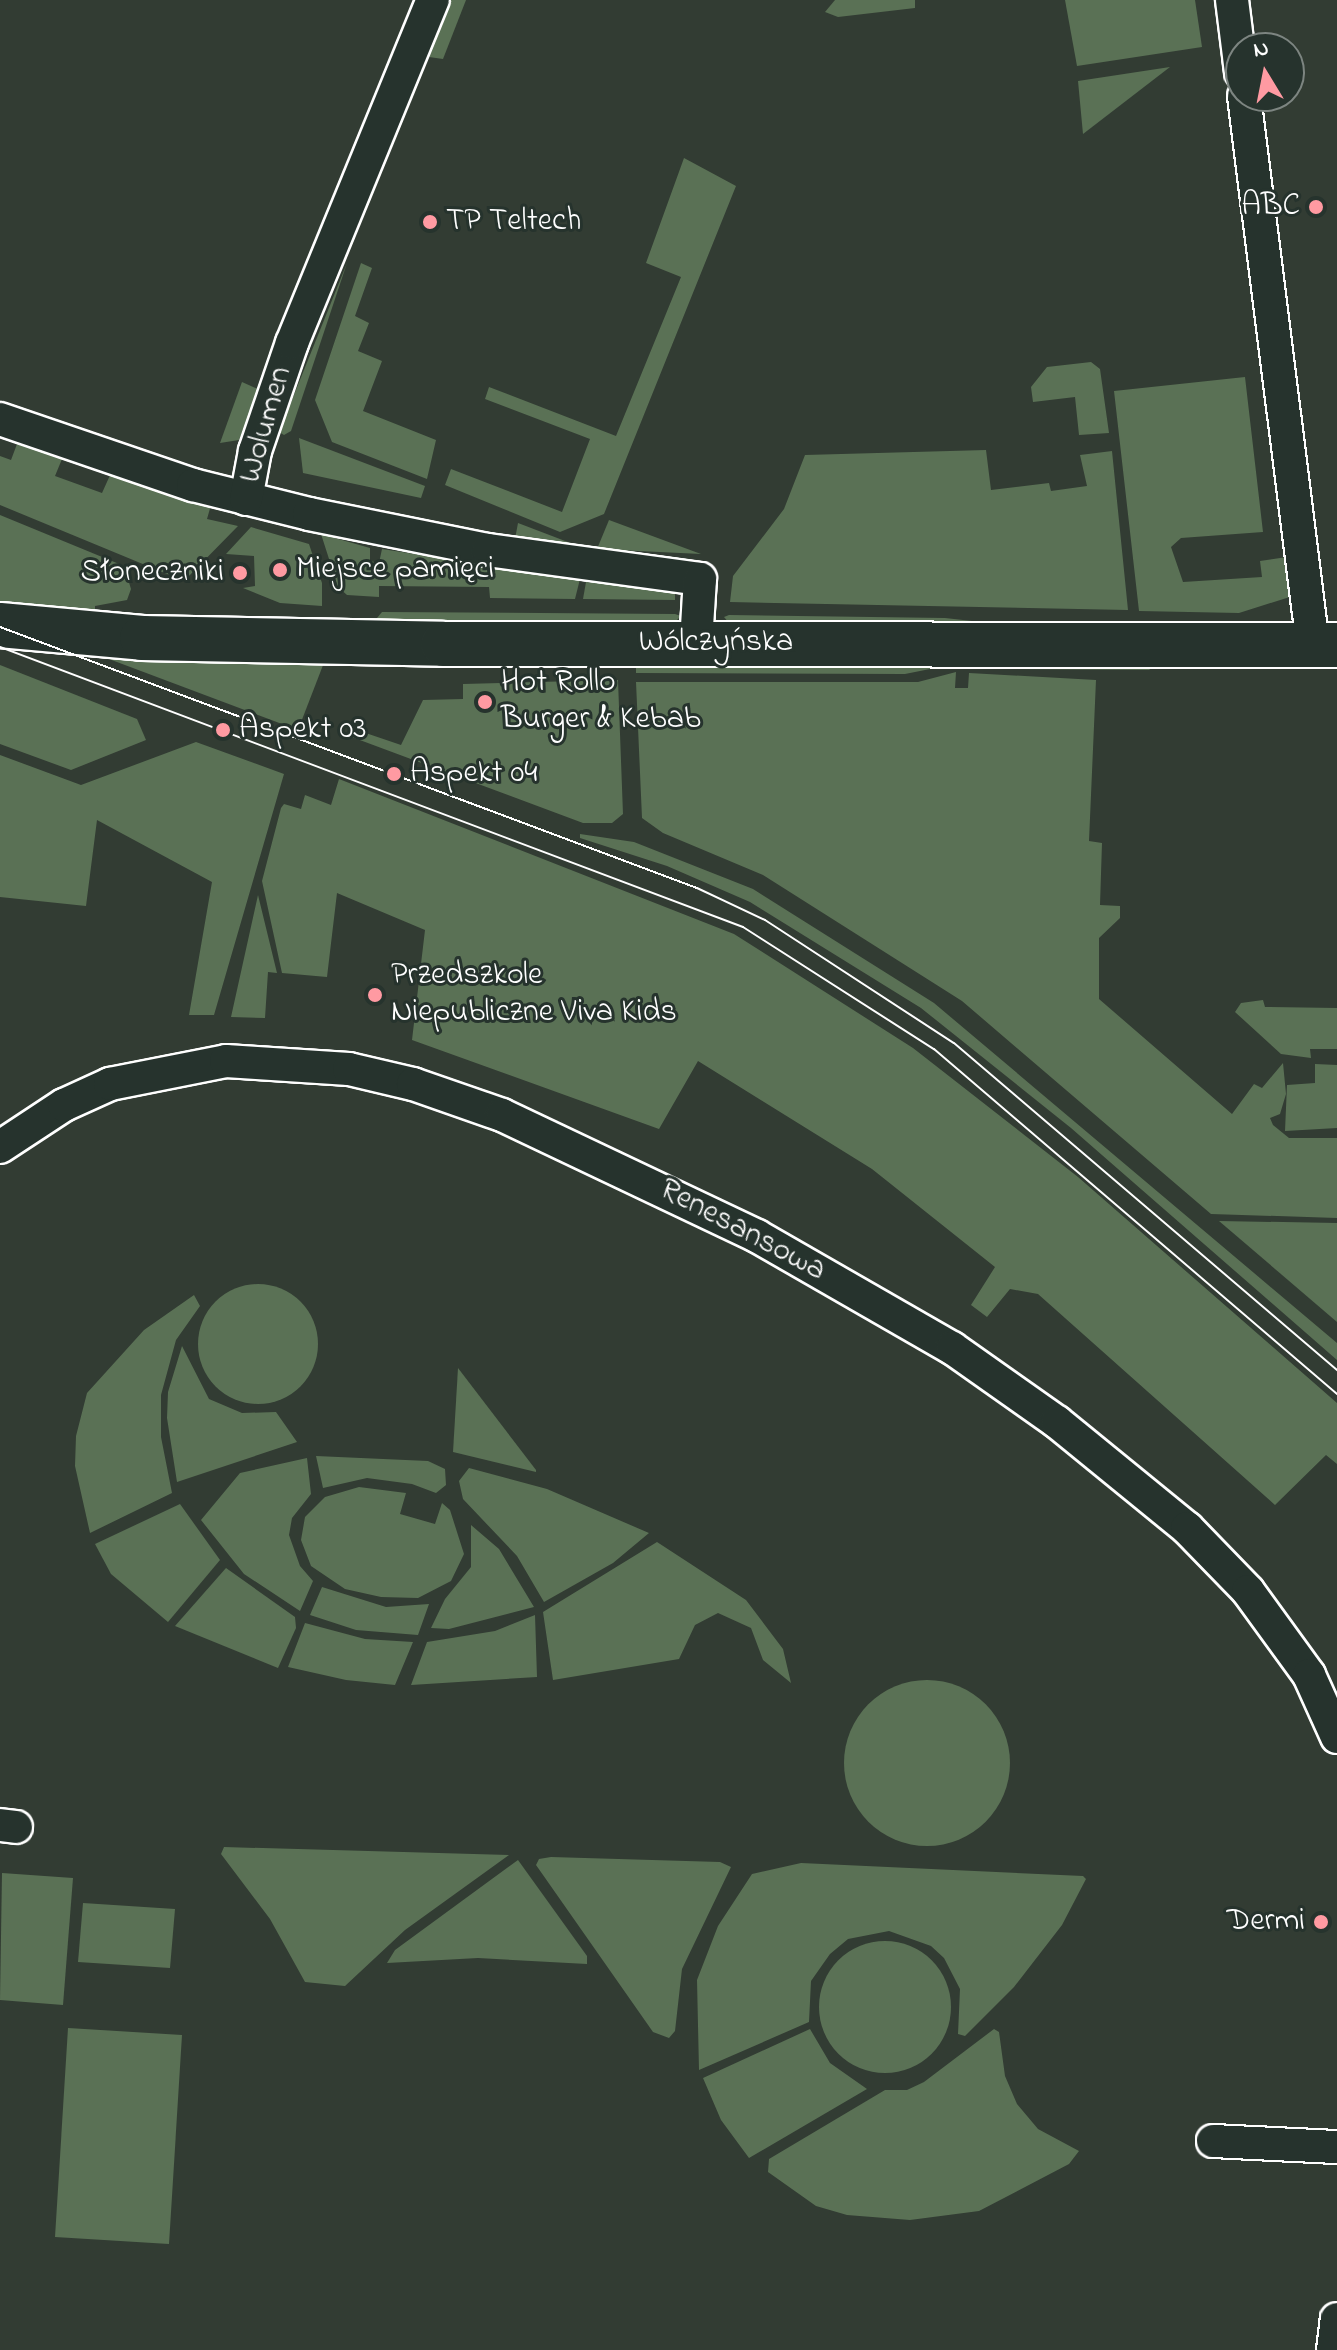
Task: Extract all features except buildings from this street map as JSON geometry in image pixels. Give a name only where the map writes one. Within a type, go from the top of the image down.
[{"type":"main road","name":"Wólczyńska","points":[[0,625],[156,638],[443,644],[1325,645]]},
{"type":"street","name":"Wolumen","points":[[433,0],[292,343],[255,451],[246,499],[473,547],[700,579],[696,642]]},
{"type":"street","points":[[1232,0],[1236,32]]},
{"type":"street","points":[[1246,112],[1304,563],[1325,645]]},
{"type":"street","points":[[0,419],[246,499]]},
{"type":"street","name":"Renesansowa","points":[[0,1147],[64,1105],[110,1084],[226,1061],[349,1069],[413,1084],[502,1115],[757,1236],[952,1348],[1032,1403],[1187,1528],[1248,1591],[1309,1675],[1337,1737]]},
{"type":"street","points":[[1213,2141],[1337,2147]]},
{"type":"street","points":[[1333,2350],[1337,2319]]},
{"type":"green space","points":[[450,0],[466,0],[443,59],[429,57]]},
{"type":"green space","points":[[835,0],[915,0],[915,8],[838,17],[825,12]]},
{"type":"green space","points":[[1065,0],[1195,0],[1202,47],[1077,66]]},
{"type":"green space","points":[[1170,67],[1083,134],[1078,81]]},
{"type":"green space","points":[[684,158],[736,186],[604,514],[560,532],[445,485],[451,469],[562,512],[590,439],[485,399],[489,387],[616,436],[681,277],[646,263]]},
{"type":"green space","points":[[347,263],[291,431],[284,435],[279,432]]},
{"type":"green space","points":[[361,263],[372,268],[355,316],[369,323],[358,351],[382,361],[363,411],[436,440],[427,479],[332,442],[315,400]]},
{"type":"green space","points":[[1091,362],[1100,369],[1109,433],[1079,435],[1075,397],[1033,402],[1031,387],[1047,367]]},
{"type":"green space","points":[[1245,377],[1263,532],[1181,538],[1171,547],[1183,582],[1262,577],[1260,561],[1287,557],[1293,596],[1239,613],[1139,611],[1114,391]]},
{"type":"green space","points":[[242,382],[260,390],[239,440],[220,443]]},
{"type":"green space","points":[[299,438],[425,486],[421,498],[303,473]]},
{"type":"green space","points":[[17,444],[62,459],[55,476],[102,493],[111,473],[211,505],[207,519],[238,526],[187,578],[167,574],[0,505],[0,456],[11,460]]},
{"type":"green space","points":[[986,450],[991,490],[1049,483],[1051,491],[1087,486],[1080,455],[1112,451],[1128,610],[730,602],[733,576],[784,509],[805,455]]},
{"type":"green space","points":[[0,515],[124,566],[131,589],[127,600],[95,606],[95,617],[0,610]]},
{"type":"green space","points":[[609,520],[701,554],[597,549]]},
{"type":"green space","points":[[518,523],[573,544],[515,539]]},
{"type":"green space","points":[[251,527],[309,544],[322,583],[322,606],[280,603],[243,588],[255,586],[254,556],[226,554]]},
{"type":"green space","points":[[321,534],[370,548],[370,561],[379,563],[382,549],[580,579],[575,599],[490,598],[489,587],[379,586],[379,597],[347,595],[338,587]]},
{"type":"green space","points":[[586,582],[675,591],[675,600],[583,599]]},
{"type":"green space","points":[[382,612],[681,616],[672,625],[372,624]]},
{"type":"green space","points":[[724,617],[945,618],[990,623],[729,623]]},
{"type":"green space","points":[[93,653],[325,660],[298,730]]},
{"type":"green space","points":[[636,659],[945,666],[905,674],[636,673]]},
{"type":"green space","points":[[982,662],[1147,665],[1150,670],[1002,669],[982,667]]},
{"type":"green space","points":[[0,665],[137,719],[146,740],[71,770],[0,744]]},
{"type":"green space","points":[[956,672],[955,688],[968,688],[969,673],[1096,680],[1089,841],[1102,843],[1100,905],[1120,906],[1120,918],[1099,938],[1099,999],[1232,1114],[1254,1084],[1262,1088],[1283,1063],[1286,1094],[1280,1114],[1270,1118],[1273,1125],[1289,1138],[1337,1138],[1337,1218],[1211,1214],[962,1001],[763,875],[663,833],[642,818],[636,682],[918,682]]},
{"type":"green space","points":[[618,680],[623,814],[612,823],[583,823],[349,736],[351,728],[401,745],[423,700],[463,699],[463,684]]},
{"type":"green space","points":[[196,742],[284,774],[214,1015],[189,1015],[212,882],[97,820],[86,906],[0,897],[0,755],[81,785]]},
{"type":"green space","points":[[339,779],[734,934],[913,1048],[1078,1177],[1337,1403],[1337,1464],[1326,1455],[1275,1505],[1038,1294],[1010,1289],[987,1317],[971,1305],[995,1267],[872,1169],[698,1061],[659,1129],[412,1040],[425,930],[337,893],[327,977],[282,973],[262,881],[281,808],[284,804],[301,809],[305,795],[331,805]]},
{"type":"green space","points":[[580,834],[634,842],[753,889],[934,1003],[1337,1343],[1337,1360],[1071,1128],[921,1008],[750,902],[667,866],[580,838]]},
{"type":"green space","points":[[258,895],[277,973],[268,972],[265,1018],[231,1017]]},
{"type":"green space","points":[[1263,1000],[1265,1007],[1337,1008],[1337,1049],[1310,1049],[1311,1058],[1281,1054],[1235,1012],[1241,1003]]},
{"type":"green space","points":[[1315,1064],[1337,1065],[1337,1128],[1285,1131],[1287,1085],[1315,1083]]},
{"type":"green space","points":[[1219,1221],[1337,1223],[1337,1322]]},
{"type":"green space","points":[[258,1284],[281,1288],[301,1301],[314,1321],[318,1344],[314,1367],[301,1387],[281,1400],[258,1404],[235,1400],[215,1387],[202,1367],[198,1344],[202,1321],[215,1301],[235,1288]]},
{"type":"green space","points":[[194,1295],[200,1306],[176,1340],[161,1395],[161,1437],[172,1493],[90,1533],[75,1466],[76,1436],[87,1393],[144,1330]]},
{"type":"green space","points":[[182,1346],[209,1399],[242,1413],[276,1412],[297,1442],[177,1482],[167,1418],[168,1392]]},
{"type":"green space","points":[[458,1368],[536,1470],[536,1472],[453,1452]]},
{"type":"green space","points":[[316,1456],[428,1461],[445,1469],[446,1485],[436,1493],[412,1484],[367,1478],[323,1488]]},
{"type":"green space","points":[[307,1458],[311,1494],[292,1518],[289,1535],[300,1566],[313,1581],[300,1611],[244,1574],[201,1520],[240,1473]]},
{"type":"green space","points":[[469,1468],[547,1489],[649,1533],[613,1563],[544,1602],[517,1556],[463,1499],[459,1481]]},
{"type":"green space","points":[[359,1487],[406,1493],[400,1514],[435,1524],[442,1503],[450,1510],[464,1554],[451,1581],[418,1598],[381,1597],[345,1589],[311,1566],[301,1540],[305,1517],[325,1497]]},
{"type":"green space","points":[[180,1504],[220,1560],[168,1622],[111,1574],[95,1544]]},
{"type":"green space","points":[[471,1525],[499,1549],[534,1607],[449,1629],[431,1628],[445,1599],[471,1567]]},
{"type":"green space","points":[[657,1542],[746,1600],[783,1649],[791,1683],[763,1660],[751,1628],[718,1613],[695,1625],[679,1659],[553,1680],[543,1612]]},
{"type":"green space","points":[[226,1568],[295,1617],[296,1628],[278,1668],[175,1626]]},
{"type":"green space","points":[[322,1587],[386,1607],[429,1604],[418,1635],[356,1630],[310,1615]]},
{"type":"green space","points":[[535,1615],[537,1677],[411,1685],[427,1642],[495,1631]]},
{"type":"green space","points":[[305,1623],[365,1639],[413,1642],[395,1685],[346,1680],[288,1667]]},
{"type":"green space","points":[[927,1680],[959,1686],[986,1704],[1004,1731],[1010,1763],[1004,1795],[986,1822],[959,1840],[927,1846],[895,1840],[868,1822],[850,1795],[844,1763],[850,1731],[868,1704],[895,1686]]},
{"type":"green space","points":[[224,1847],[509,1855],[405,1930],[345,1986],[305,1982],[270,1919],[221,1854]]},
{"type":"green space","points":[[539,1859],[720,1862],[731,1867],[682,1969],[675,2031],[669,2038],[653,2032],[536,1865]]},
{"type":"green space","points":[[518,1860],[587,1956],[587,1964],[478,1958],[387,1963],[395,1950]]},
{"type":"green space","points":[[801,1863],[1083,1876],[1086,1879],[1062,1925],[1014,1987],[965,2036],[958,2034],[960,1989],[944,1958],[931,1946],[889,1931],[848,1939],[830,1954],[811,1981],[809,2022],[699,2070],[697,1980],[718,1926],[752,1874]]},
{"type":"green space","points":[[2,1873],[73,1878],[63,2005],[0,2000]]},
{"type":"green space","points":[[83,1903],[175,1909],[170,1968],[78,1962]]},
{"type":"green space","points":[[885,1941],[910,1946],[931,1961],[946,1982],[951,2007],[946,2032],[931,2053],[910,2068],[885,2073],[860,2068],[839,2053],[824,2032],[819,2007],[824,1982],[839,1961],[860,1946]]},
{"type":"green space","points":[[68,2028],[182,2035],[169,2244],[55,2237]]},
{"type":"green space","points":[[810,2029],[830,2063],[867,2089],[749,2158],[721,2120],[703,2078]]},
{"type":"green space","points":[[994,2029],[999,2032],[1005,2076],[1017,2104],[1038,2129],[1079,2151],[1069,2164],[979,2211],[910,2220],[847,2215],[816,2206],[768,2172],[769,2159],[885,2090],[907,2090],[924,2082]]},
{"type":"tram line","points":[[0,627],[697,888],[765,920],[954,1043],[1337,1370]]},
{"type":"tram line","points":[[0,647],[743,927],[934,1049],[1337,1394]]},
{"type":"place","name":"ABC","points":[[1316,207]]},
{"type":"place","name":"TP Teltech","points":[[430,222]]},
{"type":"place","name":"Miejsce pamięci","points":[[280,570]]},
{"type":"place","name":"Słoneczniki","points":[[240,573]]},
{"type":"place","name":"Hot Rollo Burger & Kebab","points":[[485,702]]},
{"type":"place","name":"Aspekt 03","points":[[223,730]]},
{"type":"place","name":"Aspekt 04","points":[[394,774]]},
{"type":"place","name":"Przedszkole Niepubliczne Viva Kids","points":[[375,995]]},
{"type":"place","name":"Dermi","points":[[1321,1922]]}]
